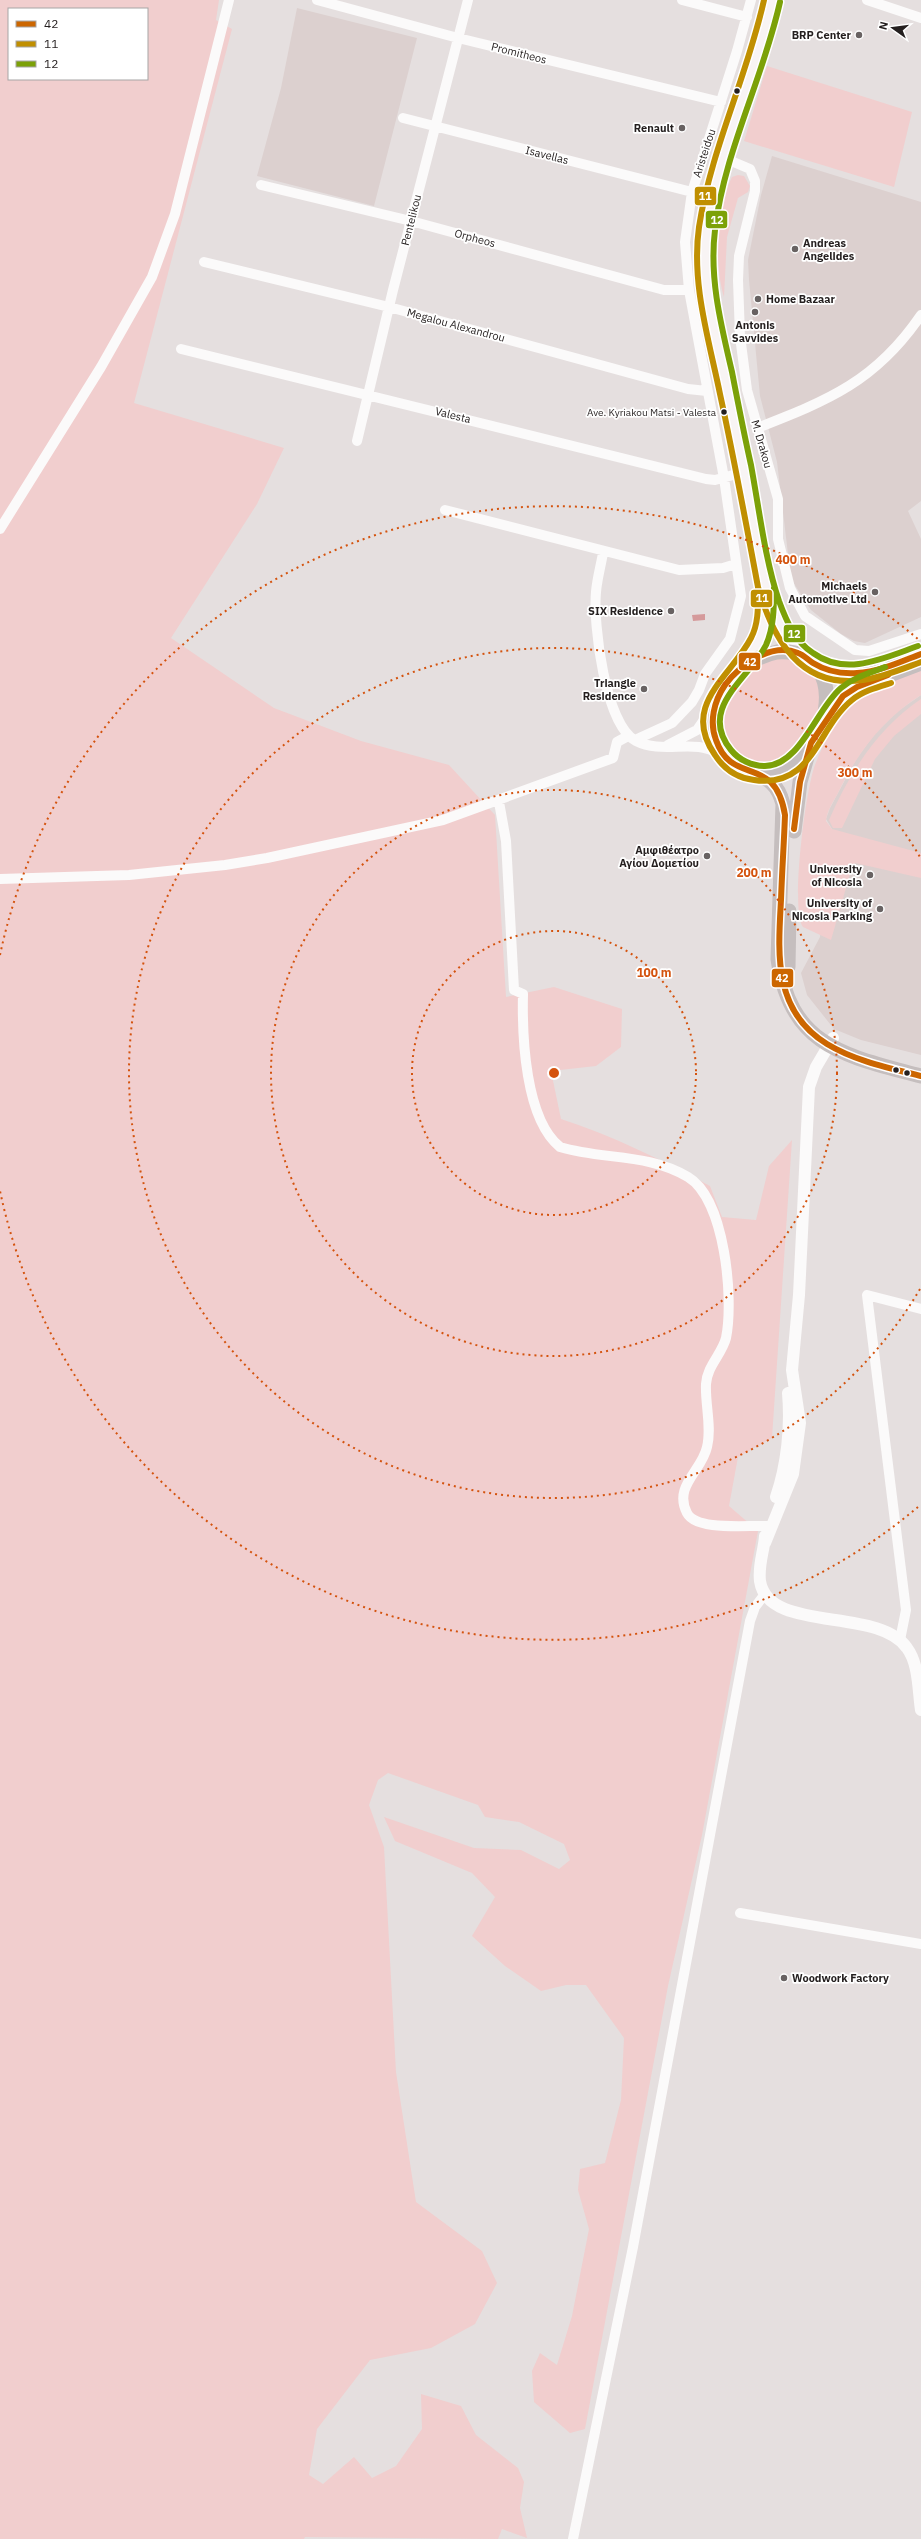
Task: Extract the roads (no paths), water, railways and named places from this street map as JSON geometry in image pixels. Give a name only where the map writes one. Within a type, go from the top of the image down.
[{"type":"main road","points":[[772,0],[757,58],[724,158],[707,229],[706,272],[714,327],[766,585],[775,615],[796,652],[814,664],[840,672],[854,673],[921,654]]},
{"type":"main road","points":[[766,585],[762,633],[757,644],[722,689],[716,700],[712,725],[716,741],[725,755],[736,766],[770,780],[781,795],[783,804],[784,835],[777,942],[781,981],[791,1007],[800,1020],[847,1056],[921,1076]]},
{"type":"main road","points":[[735,673],[750,661],[763,655],[777,652],[796,652]]},
{"type":"main road","points":[[750,772],[770,772],[781,770],[799,759],[822,727],[838,701],[850,690],[921,663]]},
{"type":"main road","points":[[814,664],[820,673],[827,691],[826,713],[822,727]]},
{"type":"main road","points":[[811,743],[800,782],[795,812],[788,964],[793,986],[805,1009],[830,1042],[921,1066]]},
{"type":"street","points":[[0,529],[101,367],[152,277],[176,214],[229,0]]},
{"type":"street","name":"Promitheos","points":[[317,0],[458,38],[721,102]]},
{"type":"street","name":"Pentelikou","points":[[357,441],[389,307],[468,0]]},
{"type":"street","points":[[682,0],[747,17]]},
{"type":"street","name":"Aristeidou","points":[[632,738],[672,723],[683,714],[699,690],[704,674],[730,639],[741,596],[724,478],[689,290],[686,236],[692,192],[721,102],[751,0]]},
{"type":"street","points":[[867,0],[921,18]]},
{"type":"street","name":"Isavellas","points":[[402,118],[692,192]]},
{"type":"street","name":"M. Drakou","points":[[724,158],[750,169],[755,181],[739,256],[738,280],[744,367],[758,428],[778,499],[778,539],[782,561],[790,588],[801,612],[850,648],[862,652],[921,634]]},
{"type":"street","name":"Orpheos","points":[[261,184],[411,221],[664,290],[689,290]]},
{"type":"street","name":"Megalou Alexandrou","points":[[204,262],[389,307],[688,389],[707,391]]},
{"type":"street","points":[[758,428],[842,392],[870,372],[906,337],[921,315]]},
{"type":"street","name":"Valesta","points":[[182,349],[706,479],[724,478]]},
{"type":"street","points":[[724,478],[744,472]]},
{"type":"street","points":[[445,510],[604,553],[679,570],[723,568],[736,564]]},
{"type":"street","points":[[604,553],[596,592],[597,635],[608,688],[622,728],[632,738],[657,748],[701,747],[725,755]]},
{"type":"street","points":[[664,747],[697,730],[716,700]]},
{"type":"street","points":[[0,879],[129,875],[225,866],[376,836],[443,820],[499,802],[614,758],[617,742],[632,738]]},
{"type":"street","points":[[499,802],[506,841],[514,990],[523,994],[525,1054],[540,1122],[552,1141],[560,1147],[639,1159],[669,1167],[689,1177],[706,1193],[715,1213],[724,1258],[728,1312],[726,1339],[707,1373],[707,1449],[701,1464],[684,1487],[683,1501],[687,1513],[698,1523],[712,1526],[767,1526]]},
{"type":"street","points":[[764,1544],[793,1474],[800,1423],[792,1370],[801,1272],[810,1087],[830,1042]]},
{"type":"street","points":[[900,1640],[906,1610],[867,1294],[921,1308]]},
{"type":"street","points":[[792,1370],[788,1380],[790,1420],[780,1485],[767,1526],[759,1573],[765,1594],[781,1608],[873,1627],[887,1632],[900,1640],[907,1647],[914,1662],[921,1710]]},
{"type":"street","points":[[573,2539],[632,2247],[750,1621],[755,1607],[765,1594]]},
{"type":"street","points":[[740,1913],[921,1944]]},
{"type":"place","name":"BRP Center","points":[[859,35]]},
{"type":"place","name":"Renault","points":[[682,128]]},
{"type":"place","name":"Andreas Angelides","points":[[795,249]]},
{"type":"place","name":"Home Bazaar","points":[[758,299]]},
{"type":"place","name":"Antonis Savvides","points":[[755,312]]},
{"type":"place","name":"Ave. Kyriakou Matsi - Valesta","points":[[724,412]]},
{"type":"place","name":"Michaels Automotive Ltd","points":[[875,592]]},
{"type":"place","name":"SIX Residence","points":[[671,611]]},
{"type":"place","name":"Triangle Residence","points":[[644,689]]},
{"type":"place","name":"Αμφιθέατρο Αγίου Δομετίου","points":[[707,856]]},
{"type":"place","name":"University of Nicosia","points":[[870,875]]},
{"type":"place","name":"University of Nicosia Parking","points":[[880,909]]},
{"type":"place","name":"Woodwork Factory","points":[[784,1978]]}]
